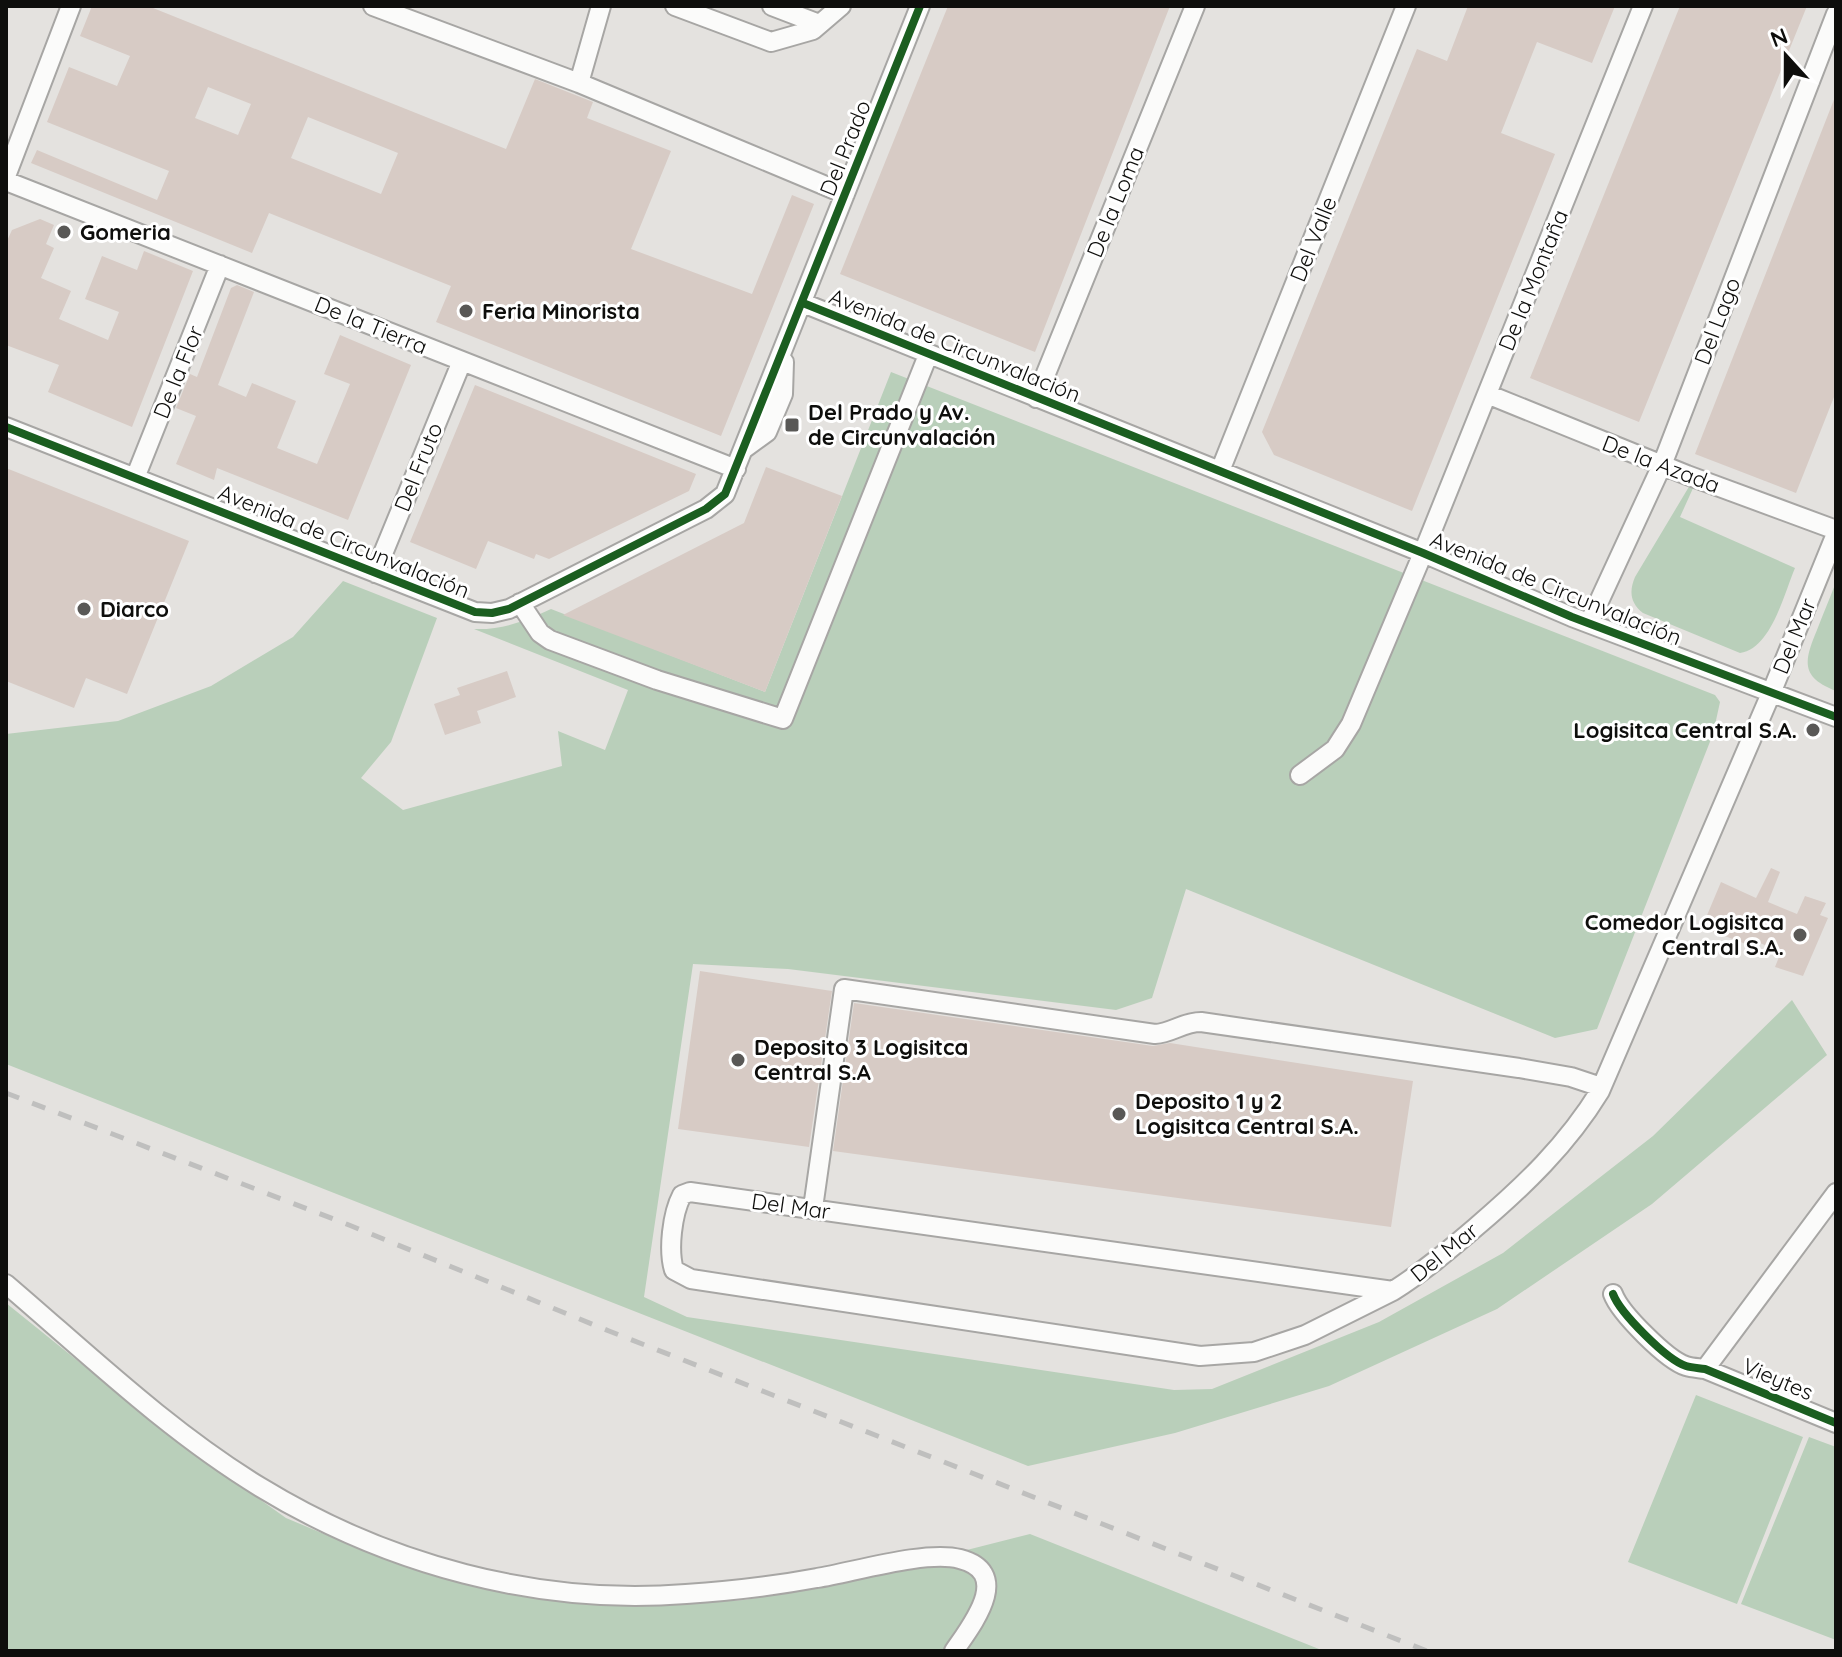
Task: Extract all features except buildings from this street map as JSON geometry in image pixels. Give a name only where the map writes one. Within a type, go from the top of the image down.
[{"type":"street","points":[[6,178],[71,6]]},
{"type":"street","points":[[373,6],[579,83],[845,194]]},
{"type":"street","points":[[579,83],[601,6]]},
{"type":"street","points":[[675,6],[771,42],[813,30],[841,6]]},
{"type":"street","points":[[772,6],[819,24]]},
{"type":"street","name":"Del Prado","points":[[803,303],[920,6]]},
{"type":"street","name":"De la Loma","points":[[1036,398],[1195,6]]},
{"type":"street","name":"Del Valle","points":[[1220,471],[1406,6]]},
{"type":"street","name":"De la Montaña","points":[[1300,775],[1335,749],[1351,724],[1643,6]]},
{"type":"street","name":"Del Lago","points":[[1589,623],[1662,465],[1836,14]]},
{"type":"street","name":"De la Tierra","points":[[6,178],[736,469]]},
{"type":"street","name":"De la Flor","points":[[135,478],[220,265]]},
{"type":"street","name":"Avenida de Circunvalación","points":[[6,427],[475,612],[492,613],[520,603],[706,509],[725,494],[803,303],[1589,623],[1836,717]]},
{"type":"street","points":[[520,603],[540,633],[550,640],[657,680],[783,719],[928,355]]},
{"type":"street","name":"Del Fruto","points":[[375,573],[462,361]]},
{"type":"street","name":"De la Azada","points":[[1487,394],[1836,532]]},
{"type":"street","name":"Del Mar","points":[[1393,1291],[690,1192],[682,1195],[677,1204],[671,1258],[674,1270],[691,1279],[1200,1356],[1254,1352],[1279,1344],[1305,1335],[1393,1291],[1425,1271],[1511,1197],[1554,1155],[1582,1120],[1601,1087],[1772,691],[1836,532]]},
{"type":"street","points":[[813,1208],[844,989],[1155,1034],[1164,1034],[1184,1023],[1201,1022],[1519,1068],[1571,1077],[1601,1087]]},
{"type":"street","points":[[1705,1369],[1836,1193]]},
{"type":"street","points":[[6,1284],[170,1423],[258,1486],[313,1518],[389,1550],[452,1571],[521,1587],[635,1598],[816,1578],[916,1559],[959,1558],[983,1575],[987,1587],[982,1610],[954,1651]]},
{"type":"street","name":"Vieytes","points":[[1613,1294],[1617,1305],[1646,1337],[1684,1366],[1705,1369],[1836,1423]]},
{"type":"green space","points":[[891,372],[1715,695],[1720,702],[1713,734],[1597,1029],[1555,1038],[1186,889],[1152,998],[1116,1010],[788,969],[693,964],[644,1297],[687,1317],[1174,1390],[1212,1389],[1379,1322],[1503,1253],[1653,1136],[1792,1000],[1827,1055],[1652,1204],[1497,1309],[1329,1386],[1175,1433],[1028,1466],[6,1064],[6,734],[118,721],[211,686],[293,637],[343,581],[437,618],[391,742],[361,778],[403,810],[562,766],[558,731],[605,750],[628,690],[474,629],[514,624],[551,609],[765,692]]},
{"type":"green space","points":[[1690,485],[1694,486],[1680,517],[1795,568],[1768,631],[1760,642],[1740,653],[1643,613],[1633,601],[1631,592],[1635,577]]},
{"type":"green space","points":[[1836,582],[1836,691],[1816,680],[1808,667],[1808,659]]},
{"type":"green space","points":[[6,1303],[176,1440],[286,1518],[367,1552],[444,1578],[542,1599],[641,1606],[744,1600],[833,1584],[1030,1534],[1324,1651],[6,1651]]},
{"type":"green space","points":[[1696,1395],[1803,1437],[1737,1604],[1628,1562]]},
{"type":"green space","points":[[1809,1437],[1836,1447],[1836,1640],[1741,1604]]},
{"type":"railway","points":[[6,1093],[349,1225],[609,1331],[1427,1651]]},
{"type":"cycle path","points":[[6,427],[475,612],[492,613],[509,609],[706,509],[725,494],[920,6]]},
{"type":"cycle path","points":[[803,303],[1423,553],[1572,617],[1836,717]]},
{"type":"cycle path","points":[[1613,1294],[1634,1324],[1678,1362],[1705,1369],[1836,1423]]},
{"type":"place","name":"Gomeria","points":[[64,232]]},
{"type":"place","name":"Feria Minorista","points":[[466,311]]},
{"type":"place","name":"Del Prado y Av. de Circunvalación","points":[[792,425]]},
{"type":"place","name":"Diarco","points":[[84,609]]},
{"type":"place","name":"Logisitca Central S.A.","points":[[1813,730]]},
{"type":"place","name":"Comedor Logisitca Central S.A.","points":[[1800,935]]},
{"type":"place","name":"Deposito 3 Logisitca Central S.A","points":[[738,1060]]},
{"type":"place","name":"Deposito 1 y 2 Logisitca Central S.A.","points":[[1119,1114]]}]
